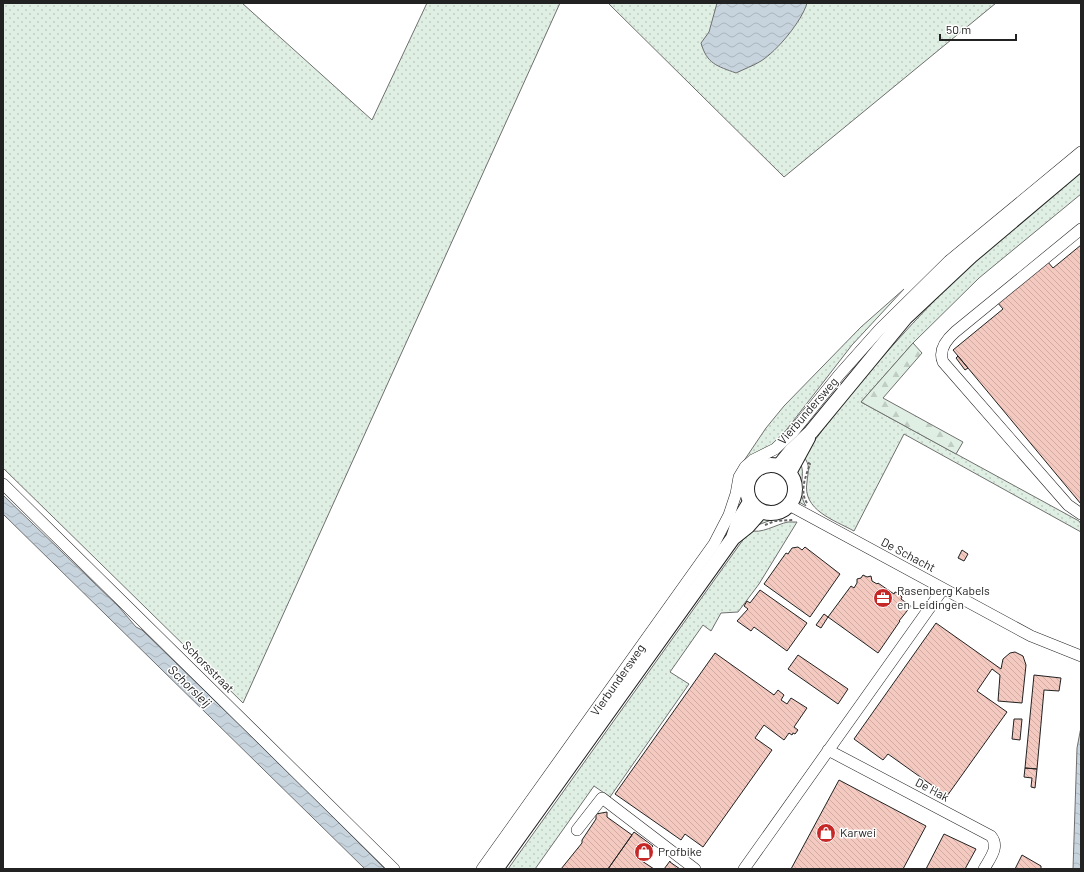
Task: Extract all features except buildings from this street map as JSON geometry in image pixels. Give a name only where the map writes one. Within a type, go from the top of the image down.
[{"type":"main road","name":"Vierbundersweg","points":[[784,470],[811,432],[905,318],[1050,183],[1081,163]]},
{"type":"main road","points":[[770,464],[784,470],[794,481],[795,489],[793,498],[789,505],[776,513],[755,507],[747,494],[746,486],[749,477],[755,470],[770,464]]},
{"type":"main road","name":"Vierbundersweg","points":[[496,869],[612,697],[733,538],[748,526],[755,507]]},
{"type":"street","name":"Vierbundersweg","points":[[482,869],[612,697],[714,544],[728,515],[736,494],[739,477],[745,467],[753,460],[775,449],[793,432],[839,375],[880,328],[944,266],[1050,183],[1081,152]]},
{"type":"street","points":[[1081,229],[955,332],[948,339],[941,352],[944,362],[1068,505],[1081,514]]},
{"type":"street","name":"Schorsstraat","points":[[3,484],[394,869]]},
{"type":"street","name":"De Schacht","points":[[789,505],[1031,636],[1081,656]]},
{"type":"street","points":[[744,869],[943,589]]},
{"type":"street","name":"De Hak","points":[[828,750],[991,836],[995,840],[995,849],[984,869]]},
{"type":"street","points":[[577,830],[602,798],[695,869]]},
{"type":"green space","points":[[3,3],[242,3],[372,120],[427,3],[560,3],[243,703],[3,468]]},
{"type":"green space","points":[[608,3],[996,3],[784,177]]},
{"type":"green space","points":[[1081,170],[1081,194],[979,278],[913,343],[861,402],[1079,521],[1081,524],[1081,532],[904,434],[854,531],[821,513],[809,500],[807,492],[808,468],[806,459],[803,456],[867,375],[937,298],[997,239]]},
{"type":"green space","points":[[904,289],[852,345],[777,442],[739,468],[766,428],[784,406],[861,327]]},
{"type":"green space","points":[[913,343],[922,353],[883,398],[963,442],[956,454],[861,402]]},
{"type":"green space","points":[[799,461],[802,471],[801,488],[803,500],[806,506],[799,502],[795,493],[792,477]]},
{"type":"green space","points":[[778,512],[781,513],[777,518],[755,526],[762,518]]},
{"type":"green space","points":[[788,522],[797,522],[759,584],[738,612],[721,613],[711,631],[703,625],[670,672],[689,684],[610,797],[594,786],[535,869],[508,869],[750,530],[764,530]]},
{"type":"water","points":[[717,3],[807,3],[794,27],[774,50],[761,61],[736,73],[718,66],[710,60],[706,56],[701,43],[709,32]]},
{"type":"water","name":"Schorsleij","points":[[3,495],[119,607],[136,627],[142,630],[305,788],[385,869],[365,869],[3,514]]},
{"type":"water","points":[[1081,727],[1081,869],[1073,869],[1077,748]]},
{"type":"place","name":"Rasenberg Kabels en Leidingen","points":[[883,598]]},
{"type":"place","name":"Karwei","points":[[826,833]]},
{"type":"place","name":"Profbike","points":[[644,852]]}]
